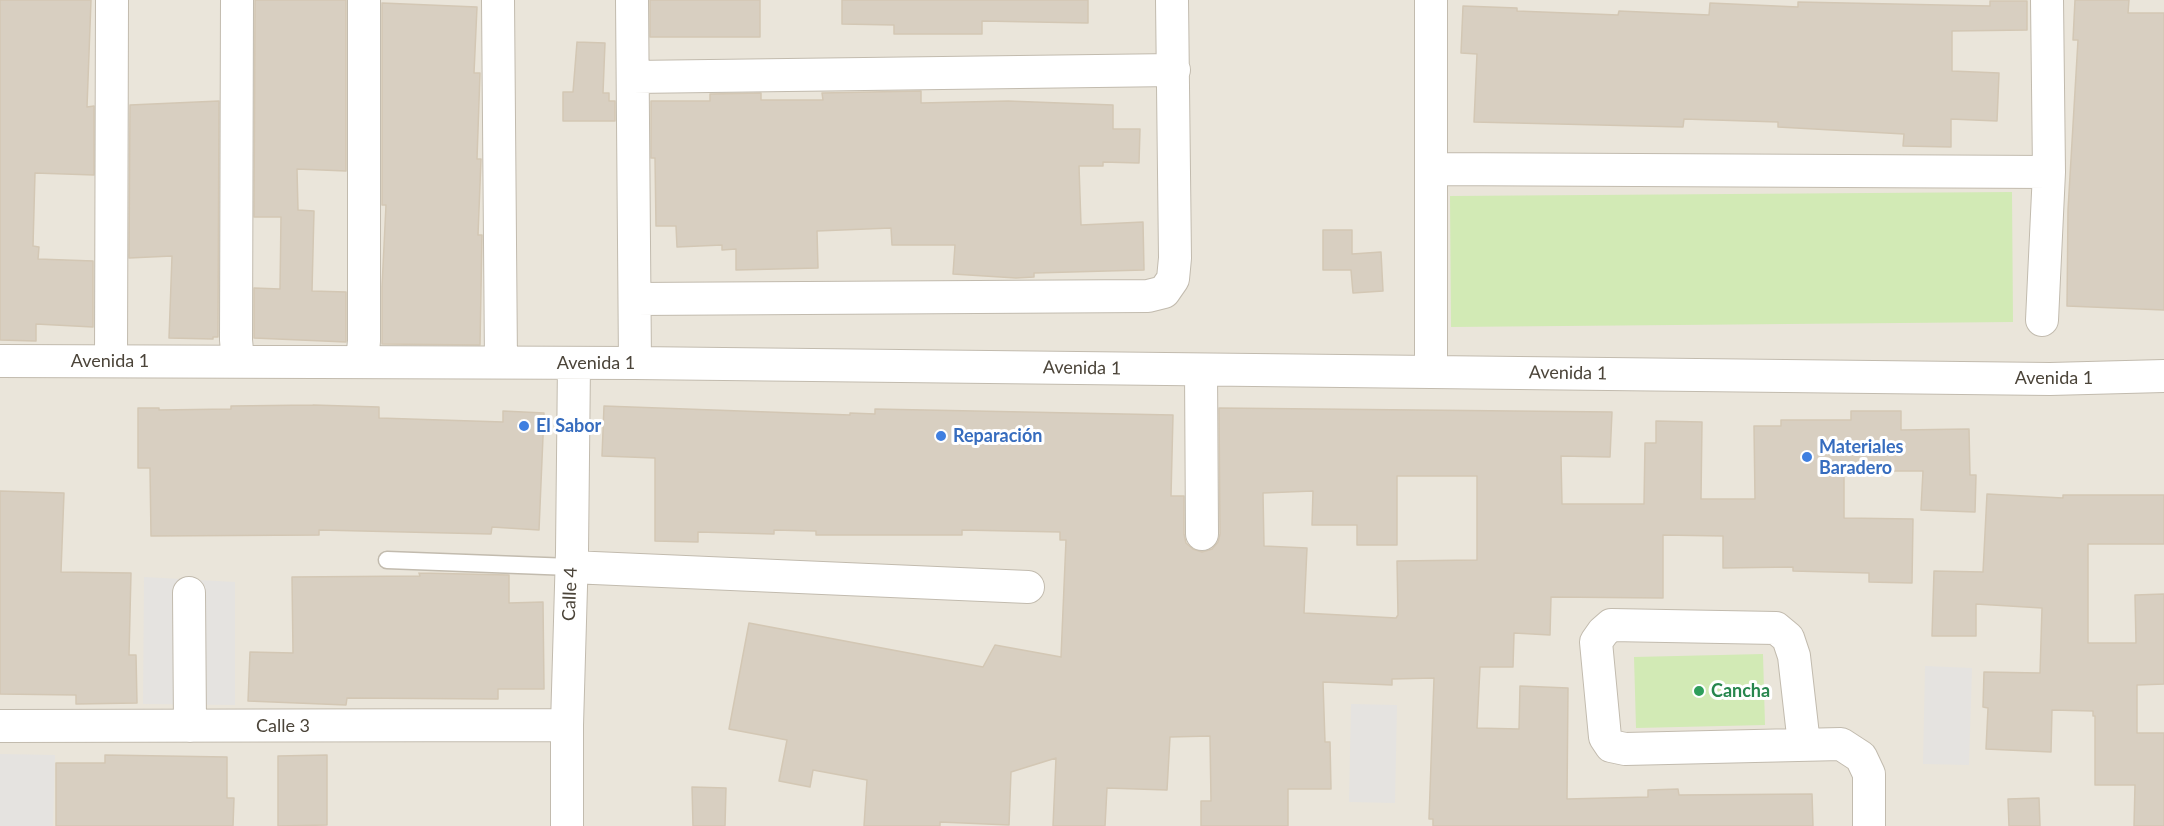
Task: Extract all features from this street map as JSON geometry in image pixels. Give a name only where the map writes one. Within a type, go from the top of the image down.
[{"type":"street","points":[[111,361],[112,0]]},
{"type":"street","points":[[237,0],[236,340],[238,361]]},
{"type":"street","points":[[362,361],[364,342],[364,0]]},
{"type":"street","points":[[498,0],[501,362]]},
{"type":"street","points":[[632,0],[635,363]]},
{"type":"street","points":[[635,299],[1148,296],[1164,292],[1173,279],[1175,258],[1172,0]]},
{"type":"street","points":[[1431,0],[1431,372]]},
{"type":"street","points":[[2042,320],[2049,172],[2047,0]]},
{"type":"street","points":[[633,77],[1174,70]]},
{"type":"street","points":[[1431,169],[2049,172]]},
{"type":"street","name":"Avenida 1","points":[[0,361],[635,363],[2050,379],[2164,376]]},
{"type":"street","name":"Calle 4","points":[[567,826],[574,363]]},
{"type":"street","points":[[1202,370],[1202,534]]},
{"type":"street","points":[[571,567],[1028,587]]},
{"type":"street","points":[[189,593],[190,726]]},
{"type":"street","points":[[1804,744],[1794,656],[1788,638],[1776,628],[1611,625],[1596,642],[1605,737],[1611,746],[1625,749],[1841,744],[1861,757],[1869,774],[1869,826]]},
{"type":"street","name":"Calle 3","points":[[0,726],[567,725]]},
{"type":"lane","points":[[387,560],[571,567]]},
{"type":"shaded area","points":[[0,0],[2164,0],[2164,826],[0,826]]},
{"type":"shaded area","points":[[144,577],[235,582],[235,705],[143,704]]},
{"type":"shaded area","points":[[1925,666],[1972,668],[1969,765],[1923,764]]},
{"type":"shaded area","points":[[1351,704],[1397,705],[1395,803],[1349,802]]},
{"type":"shaded area","points":[[0,754],[55,755],[53,826],[0,826]]},
{"type":"green space","points":[[2012,192],[2013,322],[1451,327],[1450,196]]},
{"type":"green space","name":"Cancha","points":[[1763,654],[1765,725],[1636,728],[1634,657]]},
{"type":"building","points":[[0,0],[91,0],[87,107],[94,106],[94,175],[35,173],[33,246],[39,247],[38,259],[93,261],[93,327],[36,324],[36,341],[0,340]]},
{"type":"building","points":[[255,0],[346,0],[346,171],[297,169],[298,210],[314,211],[312,291],[346,292],[346,342],[254,338],[254,288],[280,289],[281,217],[254,217]]},
{"type":"building","points":[[650,0],[760,0],[760,37],[650,37]]},
{"type":"building","points":[[842,0],[1088,0],[1088,23],[982,21],[982,34],[894,34],[894,25],[842,24]]},
{"type":"building","points":[[2075,0],[2129,0],[2128,13],[2164,13],[2164,310],[2067,306],[2068,210],[2078,40],[2073,40]]},
{"type":"building","points":[[1990,1],[2027,1],[2027,30],[1952,31],[1952,71],[1999,73],[1997,121],[1951,119],[1951,147],[1903,146],[1904,134],[1778,127],[1778,122],[1684,119],[1683,127],[1474,122],[1477,54],[1461,53],[1463,6],[1517,8],[1517,11],[1618,15],[1619,11],[1709,15],[1710,3],[1798,7],[1798,2],[1990,6]]},
{"type":"building","points":[[382,3],[477,7],[474,73],[480,73],[477,159],[481,159],[478,235],[482,235],[480,345],[382,344],[386,205],[382,205]]},
{"type":"building","points":[[577,42],[605,43],[603,93],[609,93],[609,101],[615,101],[615,121],[563,121],[563,92],[573,92]]},
{"type":"building","points":[[921,91],[921,103],[1008,101],[1113,105],[1113,129],[1140,129],[1139,163],[1103,162],[1103,166],[1079,166],[1081,225],[1143,222],[1144,270],[1034,273],[1034,277],[1016,278],[953,274],[955,245],[892,245],[891,228],[817,231],[818,268],[736,270],[736,249],[722,250],[722,245],[677,247],[676,226],[656,226],[655,158],[651,158],[651,101],[710,101],[710,94],[761,93],[761,100],[823,100],[822,93]]},
{"type":"building","points":[[219,101],[218,337],[213,337],[213,339],[169,338],[172,256],[129,258],[130,105]]},
{"type":"building","points":[[1323,230],[1352,230],[1352,254],[1381,252],[1383,291],[1353,293],[1351,270],[1323,270]]},
{"type":"building","points":[[231,406],[379,407],[379,418],[503,422],[503,411],[544,413],[539,530],[492,527],[491,534],[319,530],[319,535],[151,536],[150,468],[138,468],[138,408],[231,409]]},
{"type":"building","points":[[604,406],[850,415],[850,413],[875,414],[875,409],[1173,415],[1171,496],[1184,496],[1186,543],[1202,552],[1212,549],[1218,542],[1220,534],[1219,408],[1612,412],[1610,457],[1561,456],[1562,504],[1644,504],[1645,443],[1656,443],[1656,421],[1702,422],[1701,499],[1755,499],[1754,426],[1781,426],[1781,420],[1851,420],[1851,411],[1901,411],[1901,430],[1969,429],[1970,475],[1976,475],[1975,512],[1921,510],[1923,471],[1844,471],[1844,518],[1913,519],[1912,583],[1869,582],[1869,573],[1793,571],[1793,567],[1723,568],[1723,536],[1663,535],[1663,598],[1551,597],[1550,635],[1514,633],[1513,667],[1480,667],[1477,728],[1519,729],[1520,686],[1568,688],[1567,799],[1648,797],[1648,790],[1678,789],[1679,795],[1812,794],[1813,826],[1433,826],[1433,819],[1429,819],[1434,678],[1392,679],[1392,685],[1323,682],[1325,742],[1330,742],[1331,789],[1288,789],[1288,826],[1201,826],[1201,801],[1211,801],[1210,736],[1170,737],[1167,790],[1107,788],[1105,826],[1053,826],[1056,758],[1011,772],[1009,825],[940,822],[940,826],[864,826],[867,780],[813,770],[810,787],[779,781],[787,740],[729,729],[749,623],[983,667],[995,645],[1061,657],[1066,540],[1060,540],[1060,532],[962,530],[962,535],[816,535],[816,531],[774,530],[774,534],[698,532],[698,542],[655,541],[655,458],[602,456]],"holes":[[[1397,476],[1477,476],[1477,560],[1397,561],[1398,615],[1396,618],[1304,613],[1307,548],[1264,546],[1263,493],[1313,491],[1312,525],[1357,525],[1357,545],[1397,545]]]},
{"type":"building","points":[[0,491],[64,493],[61,572],[131,573],[129,655],[136,655],[137,703],[76,704],[76,695],[0,694]]},
{"type":"building","points":[[1987,494],[2063,498],[2063,495],[2164,495],[2164,544],[2088,544],[2088,643],[2136,643],[2135,595],[2164,594],[2164,684],[2137,685],[2137,733],[2164,733],[2164,826],[2134,826],[2135,785],[2095,785],[2095,716],[2093,716],[2093,711],[2052,710],[2051,752],[1986,749],[1988,708],[1983,707],[1984,672],[2040,673],[2042,608],[1976,604],[1976,636],[1932,636],[1934,571],[1983,572]]},
{"type":"building","points":[[419,573],[509,575],[509,603],[543,602],[544,689],[498,689],[498,699],[347,698],[346,705],[248,701],[250,652],[293,653],[292,577],[420,576]]},
{"type":"building","points":[[105,755],[227,757],[227,798],[234,798],[233,826],[56,826],[56,763],[105,763]]},
{"type":"building","points":[[327,755],[327,825],[278,826],[278,756]]},
{"type":"building","points":[[692,787],[726,788],[725,826],[693,826]]},
{"type":"building","points":[[2039,798],[2040,826],[2009,826],[2008,799]]},
{"type":"place","name":"El Sabor","points":[[524,426]]},
{"type":"place","name":"Reparación","points":[[941,436]]},
{"type":"place","name":"Materiales Baradero","points":[[1807,457]]},
{"type":"place","name":"Cancha","points":[[1699,691]]}]
